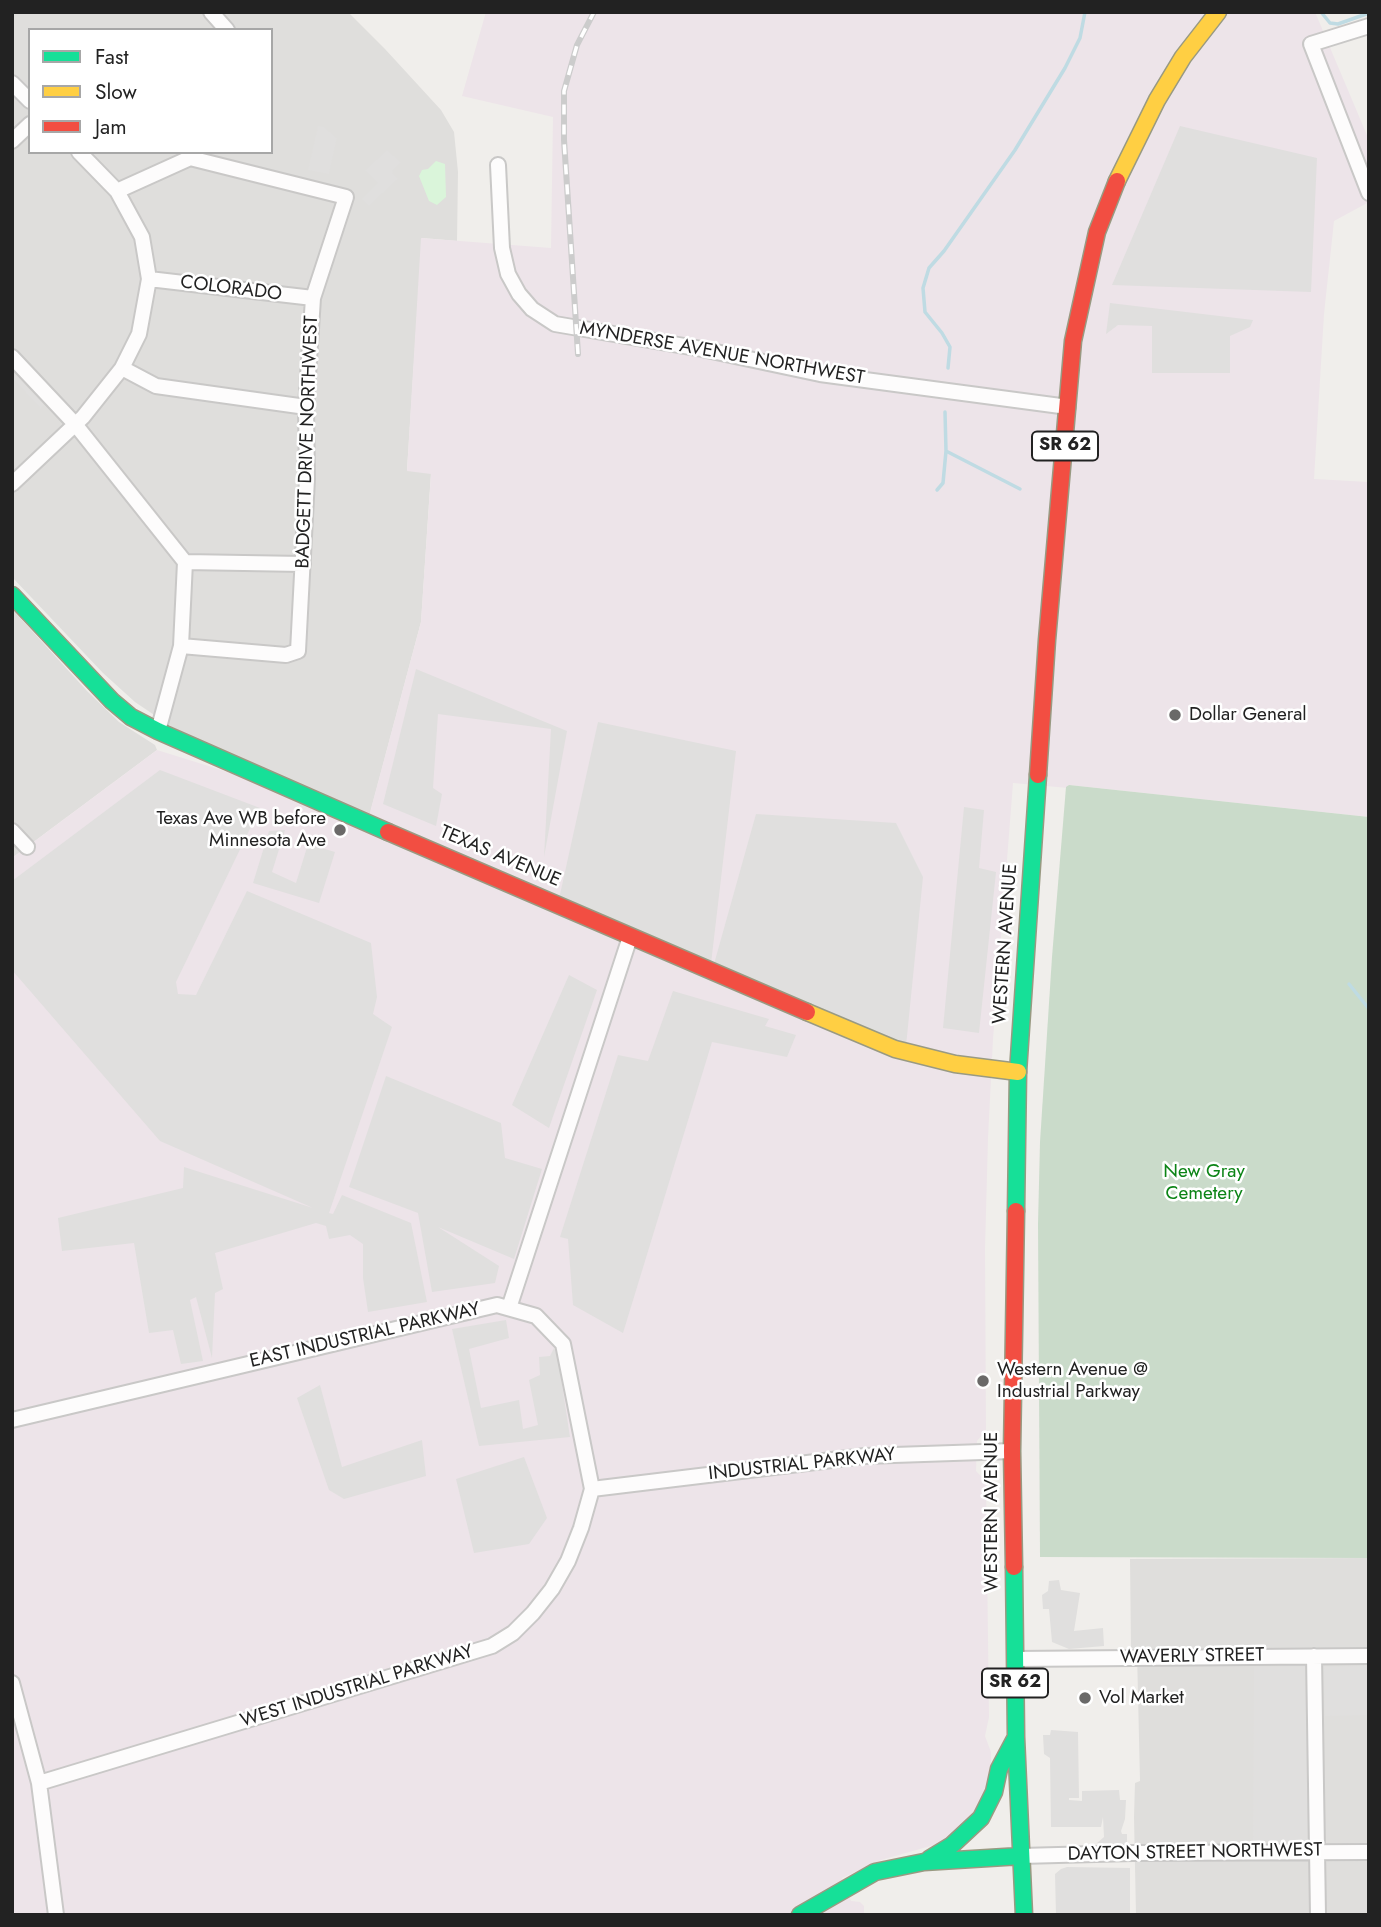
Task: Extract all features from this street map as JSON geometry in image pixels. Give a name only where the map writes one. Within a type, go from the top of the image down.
[{"type":"main road","name":"WESTERN AVENUE","points":[[1024,1915],[1016,1737],[1012,1451],[1018,1072],[1047,640],[1073,341],[1088,263],[1107,203],[1138,136],[1183,57],[1218,12]]},
{"type":"main road","name":"TEXAS AVENUE","points":[[12,596],[112,701],[131,717],[158,731],[630,937],[895,1049],[955,1064],[1018,1072]]},
{"type":"main road","points":[[924,1862],[975,1827],[994,1792],[999,1769],[1016,1737]]},
{"type":"main road","points":[[800,1915],[875,1872],[924,1862],[1021,1856]]},
{"type":"street","points":[[211,12],[225,28]]},
{"type":"street","points":[[1369,26],[1311,44],[1369,193]]},
{"type":"street","points":[[12,83],[28,99]]},
{"type":"street","points":[[12,141],[28,126]]},
{"type":"street","points":[[12,484],[75,424],[122,368],[139,334],[149,279],[142,237],[117,191],[81,154]]},
{"type":"street","name":"BADGETT DRIVE NORTHWEST","points":[[117,191],[190,158],[346,197],[313,298],[306,407],[307,479],[298,651],[286,654],[181,646]]},
{"type":"street","name":"MYNDERSE AVENUE NORTHWEST","points":[[498,165],[502,247],[509,274],[519,294],[532,309],[555,324],[702,349],[820,374],[1068,407]]},
{"type":"street","name":"COLORADO","points":[[149,279],[313,298]]},
{"type":"street","points":[[12,357],[75,424],[185,562],[181,646],[158,731]]},
{"type":"street","points":[[122,368],[156,386],[306,407]]},
{"type":"street","points":[[185,562],[303,564]]},
{"type":"street","points":[[12,831],[27,847]]},
{"type":"street","points":[[509,1308],[630,937]]},
{"type":"street","name":"EAST INDUSTRIAL PARKWAY","points":[[12,1420],[498,1305],[536,1316],[563,1343],[592,1489]]},
{"type":"street","name":"INDUSTRIAL PARKWAY","points":[[592,1489],[865,1456],[1012,1451]]},
{"type":"street","name":"WEST INDUSTRIAL PARKWAY","points":[[39,1783],[492,1646],[513,1633],[533,1614],[552,1589],[568,1561],[592,1489]]},
{"type":"street","points":[[1314,1656],[1318,1915]]},
{"type":"street","name":"WAVERLY STREET","points":[[1015,1659],[1369,1656]]},
{"type":"street","points":[[12,1683],[39,1783],[56,1915]]},
{"type":"street","name":"DAYTON STREET NORTHWEST","points":[[1021,1856],[1369,1852]]},
{"type":"shaded area","points":[[12,12],[348,12],[441,110],[454,132],[458,172],[457,241],[422,238],[407,470],[431,473],[421,622],[369,817],[172,727],[135,702],[103,673],[12,577]]},
{"type":"shaded area","points":[[486,12],[1315,12],[1369,140],[1369,202],[1334,221],[1324,314],[1314,479],[1369,482],[1369,817],[1069,785],[1068,788],[1013,783],[988,1138],[985,1249],[986,1430],[977,1441],[976,1471],[986,1481],[989,1717],[985,1736],[991,1752],[991,1776],[976,1814],[941,1843],[881,1860],[842,1878],[851,1901],[860,1902],[864,1906],[864,1915],[12,1915],[12,858],[157,750],[369,816],[421,622],[431,474],[407,471],[421,238],[551,248],[553,117],[462,96]]},
{"type":"shaded area","points":[[318,126],[324,127],[337,138],[329,174],[308,170]]},
{"type":"shaded area","points":[[1180,126],[1317,158],[1311,292],[1112,285]]},
{"type":"shaded area","points":[[387,150],[401,162],[392,172],[398,179],[369,206],[362,199],[378,183],[365,170]]},
{"type":"shaded area","points":[[1110,303],[1253,320],[1250,327],[1230,336],[1230,373],[1152,373],[1152,326],[1118,325],[1106,334]]},
{"type":"shaded area","points":[[12,371],[44,405],[41,409],[12,378]]},
{"type":"shaded area","points":[[12,609],[87,691],[119,722],[155,745],[157,750],[12,858]]},
{"type":"shaded area","points":[[416,669],[567,731],[544,857],[551,729],[438,714],[433,788],[442,794],[436,826],[383,804]]},
{"type":"shaded area","points":[[598,722],[736,751],[710,972],[559,899]]},
{"type":"shaded area","points":[[160,770],[260,808],[176,982],[178,994],[196,995],[247,891],[371,943],[377,997],[373,1014],[392,1027],[329,1213],[333,1214],[342,1195],[411,1223],[427,1302],[368,1312],[363,1278],[363,1244],[350,1235],[329,1239],[326,1226],[316,1223],[215,1253],[223,1289],[215,1293],[212,1358],[196,1297],[190,1300],[203,1361],[181,1364],[173,1330],[149,1333],[134,1243],[62,1251],[58,1218],[183,1188],[184,1167],[313,1208],[160,1141],[12,970],[12,881]]},
{"type":"shaded area","points":[[964,807],[984,810],[979,868],[996,872],[979,1033],[943,1028]]},
{"type":"shaded area","points":[[756,814],[896,823],[923,877],[906,1046],[714,964]]},
{"type":"shaded area","points":[[285,830],[272,872],[296,883],[308,844],[335,852],[319,903],[253,883],[269,831]]},
{"type":"shaded area","points":[[569,975],[597,990],[549,1128],[512,1105]]},
{"type":"shaded area","points":[[673,991],[769,1019],[765,1026],[796,1035],[787,1057],[712,1042],[623,1333],[573,1305],[568,1239],[560,1237],[618,1055],[648,1061]]},
{"type":"shaded area","points":[[386,1076],[501,1123],[505,1158],[542,1169],[514,1259],[438,1227],[499,1266],[495,1283],[432,1292],[418,1213],[349,1187]]},
{"type":"shaded area","points":[[506,1320],[509,1338],[469,1349],[481,1408],[519,1400],[523,1429],[538,1425],[529,1380],[540,1375],[539,1357],[550,1356],[554,1348],[558,1358],[570,1437],[479,1446],[452,1329]]},
{"type":"shaded area","points":[[320,1385],[342,1467],[422,1440],[426,1476],[344,1499],[329,1490],[297,1398]]},
{"type":"shaded area","points":[[524,1457],[547,1518],[529,1544],[474,1553],[456,1479]]},
{"type":"shaded area","points":[[1369,1558],[1369,1915],[1136,1915],[1135,1783],[1140,1781],[1137,1652],[1131,1647],[1130,1559]]},
{"type":"shaded area","points":[[1059,1580],[1061,1590],[1080,1593],[1074,1631],[1103,1628],[1104,1646],[1069,1649],[1052,1642],[1049,1609],[1043,1609],[1042,1595],[1048,1591],[1049,1581]]},
{"type":"shaded area","points":[[1369,1666],[1369,1715],[1325,1716],[1324,1667]]},
{"type":"shaded area","points":[[1254,1667],[1307,1667],[1307,1841],[1253,1841]]},
{"type":"shaded area","points":[[1051,1730],[1078,1732],[1079,1798],[1069,1800],[1082,1801],[1082,1791],[1119,1790],[1120,1800],[1126,1800],[1121,1831],[1122,1834],[1127,1834],[1127,1846],[1097,1843],[1104,1837],[1103,1817],[1101,1827],[1051,1827],[1050,1758],[1044,1754],[1043,1735],[1050,1735]]},
{"type":"shaded area","points":[[1067,1867],[1130,1868],[1130,1915],[1056,1915],[1055,1874]]},
{"type":"green space","points":[[436,161],[445,164],[446,197],[437,205],[429,201],[419,176],[422,170],[428,169]]},
{"type":"green space","name":"New Gray Cemetery","points":[[1069,785],[1369,817],[1369,1558],[1040,1557],[1040,1142],[1052,957],[1066,787]]},
{"type":"waterway","points":[[948,368],[950,347],[925,312],[923,288],[929,268],[944,251],[1015,150],[1065,68],[1080,38],[1085,12]]},
{"type":"waterway","points":[[1321,12],[1330,23],[1338,24],[1369,13]]},
{"type":"waterway","points":[[937,490],[943,483],[945,412]]},
{"type":"waterway","points":[[946,451],[1020,489]]},
{"type":"waterway","points":[[1349,984],[1369,1009]]},
{"type":"railway","points":[[578,354],[564,140],[564,91],[577,45],[594,12]]},
{"type":"traffic: fast","points":[[12,595],[112,701],[131,717],[388,832]]},
{"type":"traffic: fast","points":[[1016,1211],[1018,1072],[1038,775]]},
{"type":"traffic: fast","points":[[1014,1567],[1016,1737],[1024,1915]]},
{"type":"traffic: fast","points":[[929,1859],[952,1845],[981,1818],[994,1792],[999,1769],[1016,1737]]},
{"type":"traffic: fast","points":[[800,1915],[875,1872],[924,1862],[1021,1856]]},
{"type":"traffic: slow","points":[[1117,181],[1157,100],[1183,57],[1218,12]]},
{"type":"traffic: slow","points":[[807,1012],[895,1049],[955,1064],[1018,1072]]},
{"type":"traffic: jam","points":[[1038,775],[1073,341],[1097,232],[1117,181]]},
{"type":"traffic: jam","points":[[388,832],[807,1012]]},
{"type":"traffic: jam","points":[[1014,1567],[1012,1451],[1016,1211]]},
{"type":"place","name":"Dollar General","points":[[1175,715]]},
{"type":"place","name":"Texas Ave WB before Minnesota Ave","points":[[340,830]]},
{"type":"place","name":"Western Avenue @ Industrial Parkway","points":[[983,1381]]},
{"type":"place","name":"Vol Market","points":[[1085,1698]]}]
